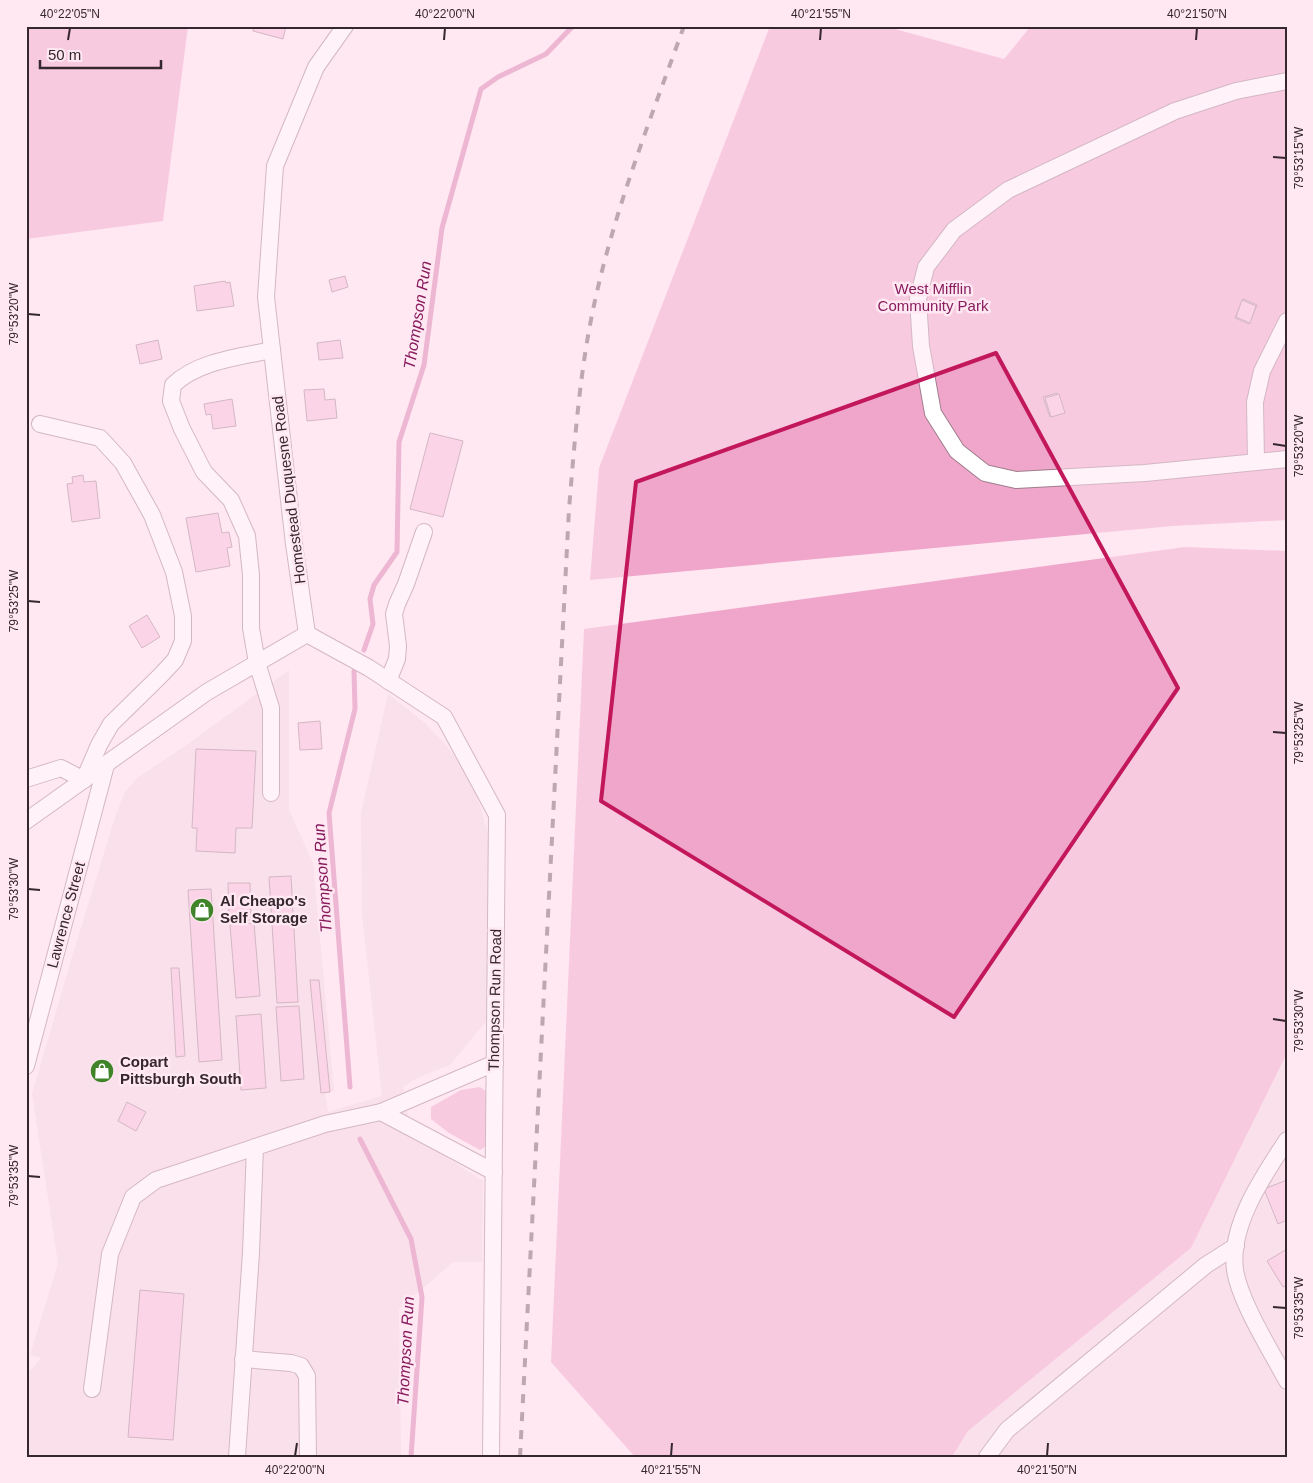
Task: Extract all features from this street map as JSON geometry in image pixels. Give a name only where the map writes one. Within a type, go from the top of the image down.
[{"type":"street","name":"Homestead Duquesne Road","points":[[307,634],[294,544],[266,297],[275,166],[316,67],[345,26]]},
{"type":"street","points":[[1287,81],[1236,91],[1175,111],[1008,190],[954,230],[926,267],[918,299],[921,346],[933,413],[957,451],[985,473],[1016,480],[1145,473],[1287,459]]},
{"type":"street","points":[[1256,461],[1255,402],[1262,371],[1287,320]]},
{"type":"street","points":[[272,350],[214,363],[183,375],[173,384],[171,401],[182,429],[204,472],[231,500],[247,536],[251,575],[251,628],[257,663],[272,708],[272,793]]},
{"type":"street","points":[[40,424],[100,438],[123,462],[152,516],[174,572],[183,616],[183,641],[174,660],[111,724],[98,745],[84,780]]},
{"type":"street","points":[[388,681],[397,659],[396,609],[410,576],[424,532]]},
{"type":"street","points":[[26,821],[207,692],[307,634]]},
{"type":"street","name":"Thompson Run Road","points":[[307,634],[388,681],[444,717],[497,815],[491,1457]]},
{"type":"street","name":"Lawrence Street","points":[[26,1066],[106,765]]},
{"type":"street","points":[[26,779],[61,768],[84,780]]},
{"type":"street","points":[[92,1389],[110,1254],[133,1197],[156,1180],[325,1124],[381,1112],[495,1063]]},
{"type":"street","points":[[381,1112],[494,1172]]},
{"type":"street","points":[[1285,1145],[1250,1202],[1240,1225],[1236,1246],[1235,1270],[1245,1301],[1287,1381]]},
{"type":"street","points":[[237,1457],[251,1253],[255,1147]]},
{"type":"street","points":[[987,1457],[1015,1424],[1206,1265],[1236,1246]]},
{"type":"street","points":[[243,1359],[291,1363],[301,1366],[306,1376],[308,1457]]},
{"type":"highlighted area","points":[[996,353],[1178,688],[954,1017],[601,801],[636,482]]},
{"type":"shaded area","name":"Copart Pittsburgh South","points":[[289,670],[289,810],[313,863],[334,1091],[325,1093],[328,1112],[382,1096],[362,914],[361,813],[388,694],[425,723],[446,745],[467,773],[478,799],[489,838],[488,1019],[450,1065],[419,1077],[403,1087],[412,1135],[483,1181],[482,1262],[453,1262],[399,1309],[401,1457],[26,1457],[26,1375],[41,1358],[30,1355],[58,1263],[32,1094],[116,814],[125,792],[137,778],[191,742]]},
{"type":"shaded area","points":[[1287,1053],[1287,1457],[952,1457],[968,1431],[1191,1248]]},
{"type":"green space","points":[[26,26],[188,26],[163,221],[26,239]]},
{"type":"green space","name":"West Mifflin Community Park","points":[[770,26],[884,26],[1004,59],[1031,26],[1287,26],[1287,520],[1173,526],[590,580],[599,468]]},
{"type":"green space","points":[[1185,547],[1287,551],[1287,1053],[1191,1248],[968,1431],[952,1457],[635,1457],[551,1362],[584,629]]},
{"type":"green space","points":[[480,1087],[487,1092],[490,1144],[480,1150],[449,1133],[431,1119],[431,1107],[461,1090]]},
{"type":"building","points":[[254,26],[286,26],[283,39],[253,31]]},
{"type":"building","points":[[345,276],[348,287],[332,292],[329,280]]},
{"type":"building","points":[[225,281],[226,283],[230,282],[234,306],[197,311],[194,286]]},
{"type":"building","points":[[1243,299],[1257,305],[1249,324],[1235,318]]},
{"type":"building","points":[[1242,300],[1256,306],[1250,323],[1236,317]]},
{"type":"building","points":[[158,340],[162,359],[140,364],[136,345]]},
{"type":"building","points":[[340,340],[343,358],[319,360],[317,343]]},
{"type":"building","points":[[324,389],[325,400],[335,399],[337,418],[307,421],[304,390]]},
{"type":"building","points":[[1057,393],[1063,412],[1050,417],[1043,397]]},
{"type":"building","points":[[1059,394],[1065,413],[1051,417],[1045,398]]},
{"type":"building","points":[[232,399],[236,426],[213,429],[211,414],[206,415],[204,404]]},
{"type":"building","points":[[430,433],[463,441],[443,517],[410,509]]},
{"type":"building","points":[[83,475],[84,482],[96,481],[100,518],[72,522],[67,484],[73,483],[72,477]]},
{"type":"building","points":[[218,513],[222,533],[229,532],[232,547],[227,548],[230,566],[196,572],[186,518]]},
{"type":"building","points":[[147,615],[160,637],[142,648],[129,626]]},
{"type":"building","points":[[320,721],[322,749],[300,750],[298,723]]},
{"type":"building","points":[[196,749],[256,751],[252,828],[236,828],[235,853],[196,851],[197,828],[192,828]]},
{"type":"building","points":[[291,876],[298,1002],[277,1003],[269,877]]},
{"type":"building","points":[[228,883],[250,883],[251,920],[229,921]]},
{"type":"building","points":[[211,889],[222,1060],[199,1062],[188,890]]},
{"type":"building","points":[[254,923],[260,996],[236,998],[230,925]]},
{"type":"building","points":[[171,968],[179,968],[185,1056],[176,1057]]},
{"type":"building","points":[[310,980],[319,980],[330,1092],[321,1093]]},
{"type":"building","points":[[299,1006],[304,1079],[281,1081],[276,1007]]},
{"type":"building","points":[[261,1014],[266,1088],[241,1090],[236,1016]]},
{"type":"building","points":[[127,1102],[146,1112],[136,1131],[118,1121]]},
{"type":"building","points":[[1287,1180],[1287,1220],[1278,1224],[1264,1189]]},
{"type":"building","points":[[1287,1249],[1287,1285],[1283,1287],[1267,1261]]},
{"type":"building","points":[[140,1290],[184,1294],[173,1440],[128,1437]]},
{"type":"waterway","name":"Thompson Run","points":[[364,650],[373,624],[370,599],[374,585],[397,552],[399,442],[424,365],[442,228],[481,89],[498,77],[546,54],[573,26]]},
{"type":"waterway","name":"Thompson Run","points":[[350,1087],[329,813],[355,709],[354,671]]},
{"type":"waterway","name":"Thompson Run","points":[[360,1139],[411,1239],[422,1297],[411,1457]]},
{"type":"railway","points":[[520,1457],[569,509],[579,402],[590,322],[604,261],[636,160],[684,26]]},
{"type":"place","name":"Al Cheapo's Self Storage","points":[[202,910]]},
{"type":"place","name":"Copart Pittsburgh South","points":[[102,1071]]}]
